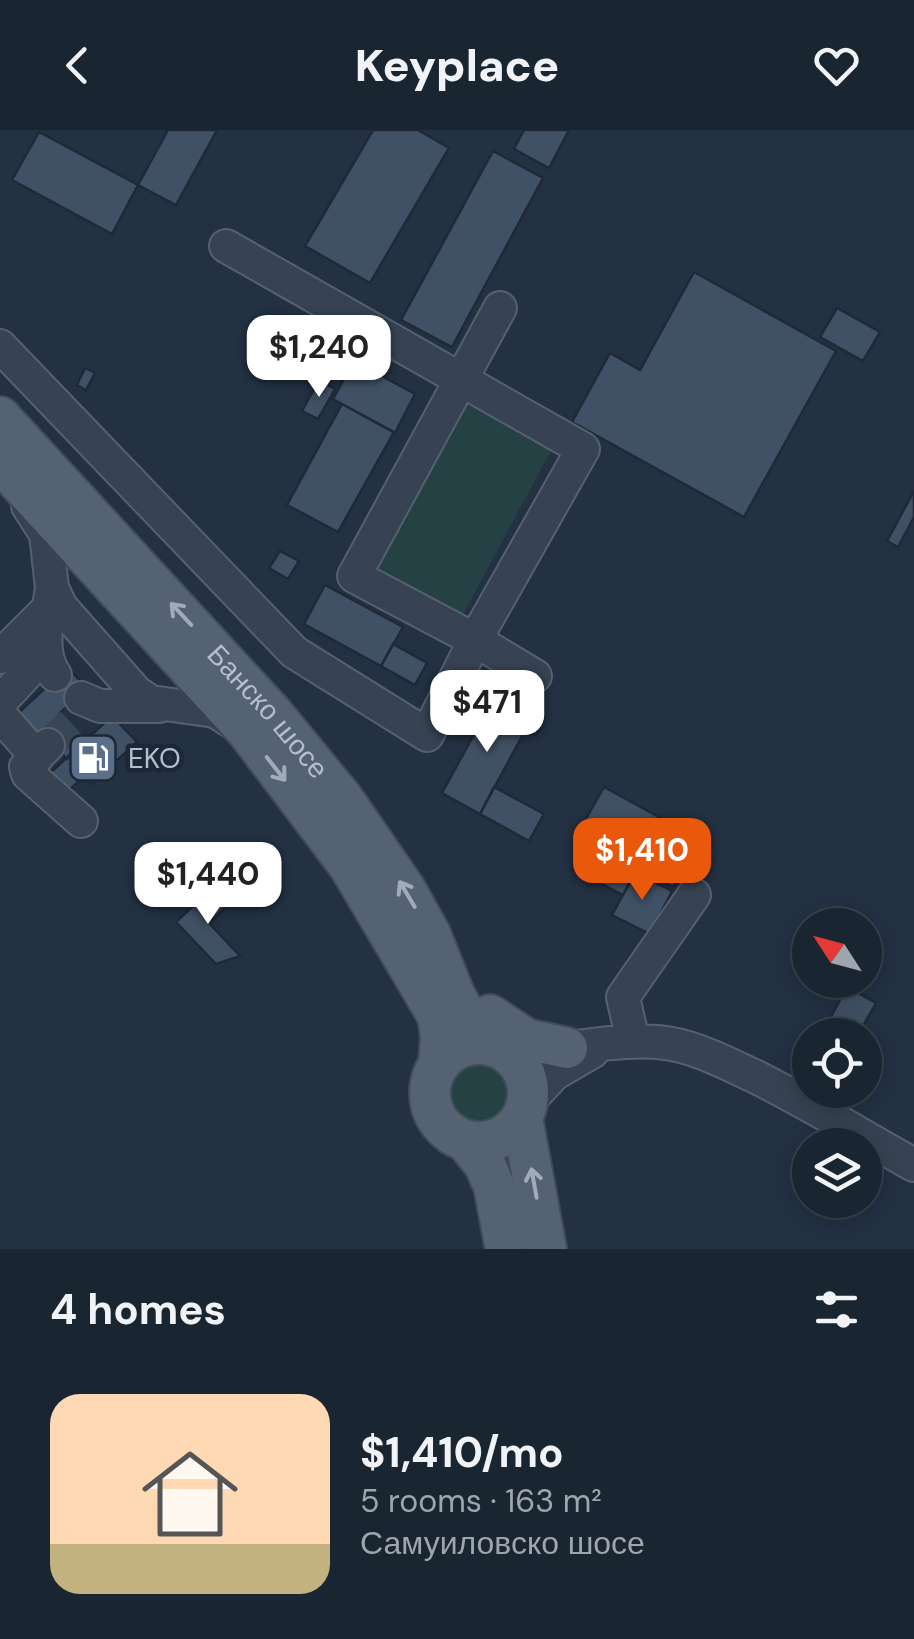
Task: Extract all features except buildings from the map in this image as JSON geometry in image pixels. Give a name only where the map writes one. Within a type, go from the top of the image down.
[{"type":"main road","name":"Банско шосе","points":[[0,417],[273,714],[343,799],[406,890],[430,934],[454,994],[497,1049]]},
{"type":"main road","name":"Банско шосе","points":[[0,464],[248,732],[350,867],[438,1016],[439,1064]]},
{"type":"main road","points":[[430,934],[486,1012],[526,1039],[567,1048]]},
{"type":"main road","points":[[525,1110],[512,1131],[497,1140],[466,1141],[451,1134],[432,1110],[432,1078],[439,1064],[464,1046],[497,1049],[523,1069],[528,1085],[525,1110],[546,1249]]},
{"type":"main road","points":[[466,1141],[485,1164],[494,1186],[506,1249]]},
{"type":"street","points":[[0,346],[294,652],[427,735],[474,640],[583,449],[226,246]]},
{"type":"street","points":[[500,308],[354,576],[535,676]]},
{"type":"street","points":[[0,464],[46,534],[50,598],[50,664],[0,702]]},
{"type":"street","points":[[0,657],[50,598]]},
{"type":"street","points":[[50,598],[137,694],[151,702],[216,711],[248,732]]},
{"type":"street","points":[[82,708],[175,706]]},
{"type":"street","points":[[0,715],[42,751],[26,767],[28,774],[82,821]]},
{"type":"street","points":[[621,1042],[623,997],[694,895]]},
{"type":"street","points":[[525,1110],[554,1074],[621,1042]]},
{"type":"street","points":[[497,1049],[662,1042],[711,1055],[914,1165]]},
{"type":"green space","points":[[459,396],[553,447],[460,620],[366,569]]},
{"type":"green space","points":[[479,1057],[504,1068],[515,1093],[504,1118],[479,1129],[454,1118],[443,1093],[454,1068]]},
{"type":"tunnel","points":[[48,745],[73,722]]},
{"type":"place","name":"EKO","points":[[93,758]]}]
